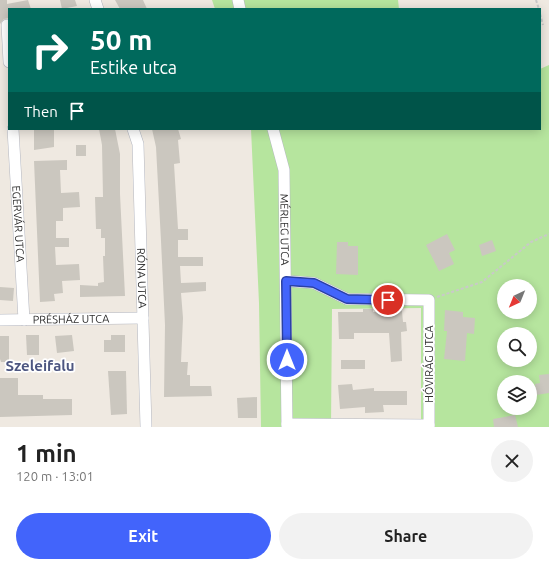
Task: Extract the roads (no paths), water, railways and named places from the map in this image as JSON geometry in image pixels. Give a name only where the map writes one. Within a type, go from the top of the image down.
[{"type":"street","points":[[5,26],[8,53]]},
{"type":"street","name":"EGERVÁR UTCA","points":[[13,130],[24,320]]},
{"type":"street","name":"RÓNA UTCA","points":[[133,130],[138,144],[146,427]]},
{"type":"street","name":"MÉRLEG UTCA","points":[[273,130],[284,170],[287,426]]},
{"type":"street","name":"HÓVIRÁG UTCA","points":[[286,281],[314,283],[347,299],[429,300],[429,426]]},
{"type":"street","name":"PRÉSHÁZ UTCA","points":[[0,320],[143,318]]},
{"type":"street","points":[[287,426],[429,426]]},
{"type":"district","name":"Szeleifalu","points":[[40,365]]}]
